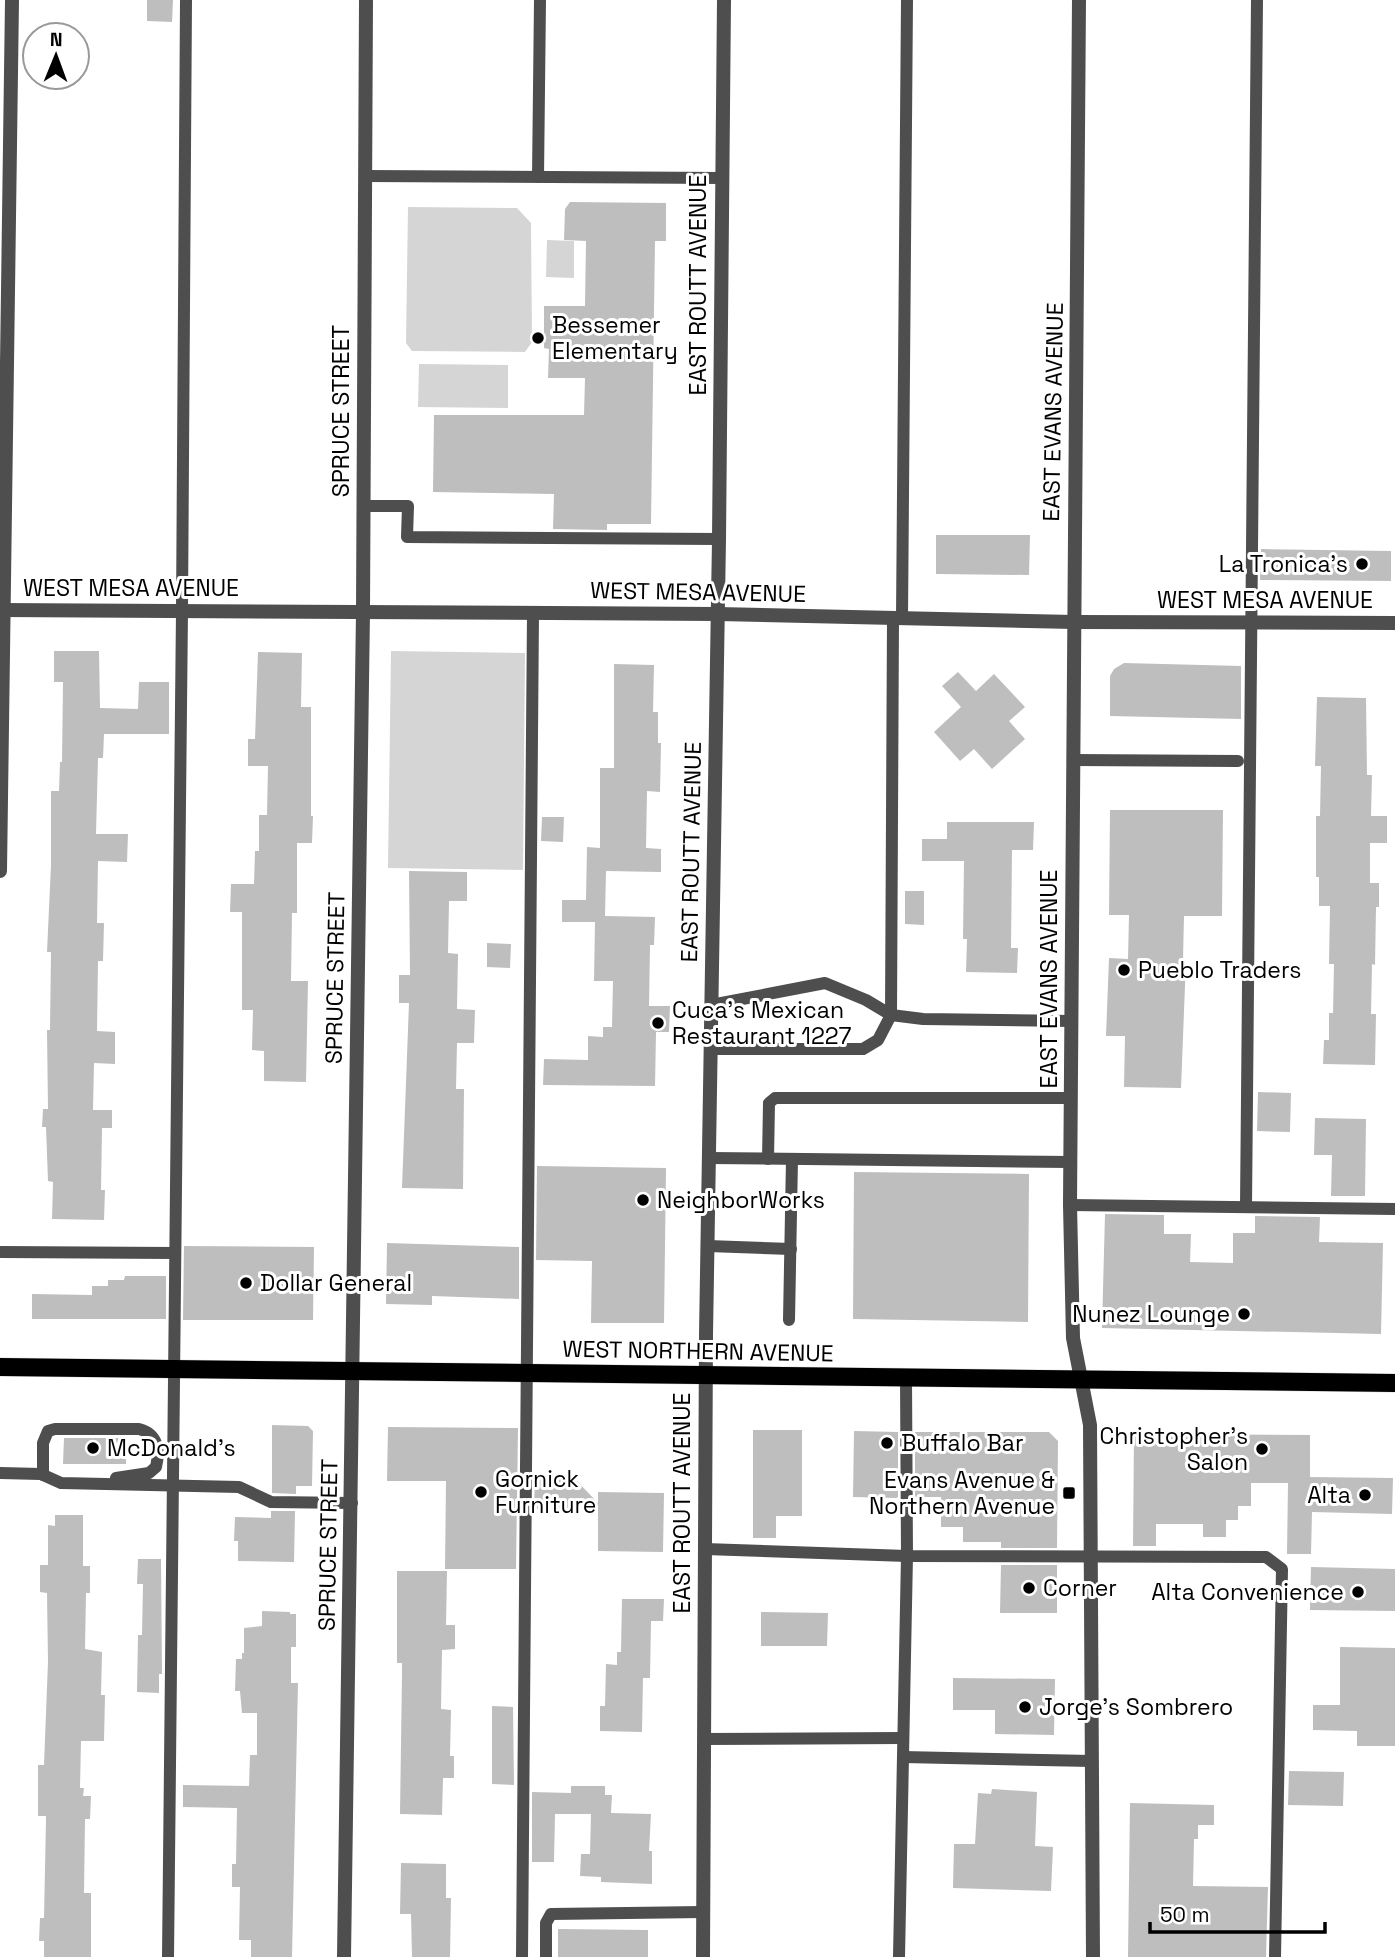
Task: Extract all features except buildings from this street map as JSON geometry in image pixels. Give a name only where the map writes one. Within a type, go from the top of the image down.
[{"type":"main road","name":"WEST NORTHERN AVENUE","points":[[0,1367],[1395,1383]]},
{"type":"street","points":[[0,871],[12,0]]},
{"type":"street","name":"SPRUCE STREET","points":[[344,1957],[363,612],[366,0]]},
{"type":"street","name":"EAST ROUTT AVENUE","points":[[703,1957],[706,1375],[724,0]]},
{"type":"street","name":"EAST EVANS AVENUE","points":[[1079,0],[1070,1205],[1073,1338],[1090,1425],[1093,1957]]},
{"type":"street","name":"WEST MESA AVENUE","points":[[2,610],[533,612],[1074,622],[1395,623]]},
{"type":"lane","points":[[168,1957],[186,0]]},
{"type":"lane","points":[[538,177],[540,0]]},
{"type":"lane","points":[[711,1049],[863,1049],[878,1040],[891,1016],[907,0]]},
{"type":"lane","points":[[1246,1207],[1257,0]]},
{"type":"lane","points":[[365,176],[722,178]]},
{"type":"lane","points":[[364,506],[408,506],[407,537],[719,539]]},
{"type":"lane","points":[[522,1957],[533,612]]},
{"type":"lane","points":[[1073,760],[1238,761]]},
{"type":"lane","points":[[711,1005],[825,983],[866,1000],[891,1016],[923,1019],[1072,1021]]},
{"type":"lane","points":[[768,1159],[769,1103],[775,1098],[1071,1098]]},
{"type":"lane","points":[[709,1158],[1071,1162]]},
{"type":"lane","points":[[789,1320],[793,1159]]},
{"type":"lane","points":[[1070,1205],[1395,1209]]},
{"type":"lane","points":[[708,1246],[791,1249]]},
{"type":"lane","points":[[0,1252],[174,1253]]},
{"type":"lane","points":[[899,1957],[907,1556],[906,1378]]},
{"type":"lane","points":[[43,1475],[44,1436],[48,1431],[139,1429],[150,1433],[156,1440],[158,1459],[156,1467],[149,1473],[91,1483]]},
{"type":"lane","points":[[0,1473],[43,1475],[61,1483],[239,1487],[271,1502],[352,1503]]},
{"type":"lane","points":[[705,1549],[907,1556],[1266,1557],[1282,1569],[1275,1957]]},
{"type":"lane","points":[[704,1740],[903,1738]]},
{"type":"lane","points":[[903,1757],[1092,1761]]},
{"type":"lane","points":[[546,1957],[546,1923],[551,1914],[703,1912]]},
{"type":"shaded area","points":[[408,207],[517,208],[531,223],[532,342],[525,352],[412,351],[406,343]]},
{"type":"shaded area","points":[[547,240],[574,241],[574,278],[546,277]]},
{"type":"shaded area","points":[[419,364],[508,365],[508,408],[418,407]]},
{"type":"shaded area","points":[[391,651],[525,653],[523,870],[388,868]]},
{"type":"place","name":"Bessemer Elementary","points":[[538,338]]},
{"type":"place","name":"La Tronica's","points":[[1362,564]]},
{"type":"place","name":"Pueblo Traders","points":[[1124,970]]},
{"type":"place","name":"Cuca's Mexican Restaurant 1227","points":[[658,1023]]},
{"type":"place","name":"NeighborWorks","points":[[643,1200]]},
{"type":"place","name":"Dollar General","points":[[246,1283]]},
{"type":"place","name":"Nunez Lounge","points":[[1244,1314]]},
{"type":"place","name":"Buffalo Bar","points":[[887,1443]]},
{"type":"place","name":"McDonald's","points":[[93,1448]]},
{"type":"place","name":"Christopher's Salon","points":[[1262,1449]]},
{"type":"place","name":"Gornick Furniture","points":[[481,1492]]},
{"type":"place","name":"Evans Avenue & Northern Avenue","points":[[1069,1493]]},
{"type":"place","name":"Alta","points":[[1365,1495]]},
{"type":"place","name":"Corner","points":[[1029,1588]]},
{"type":"place","name":"Alta Convenience","points":[[1358,1592]]},
{"type":"place","name":"Jorge's Sombrero","points":[[1025,1707]]}]
